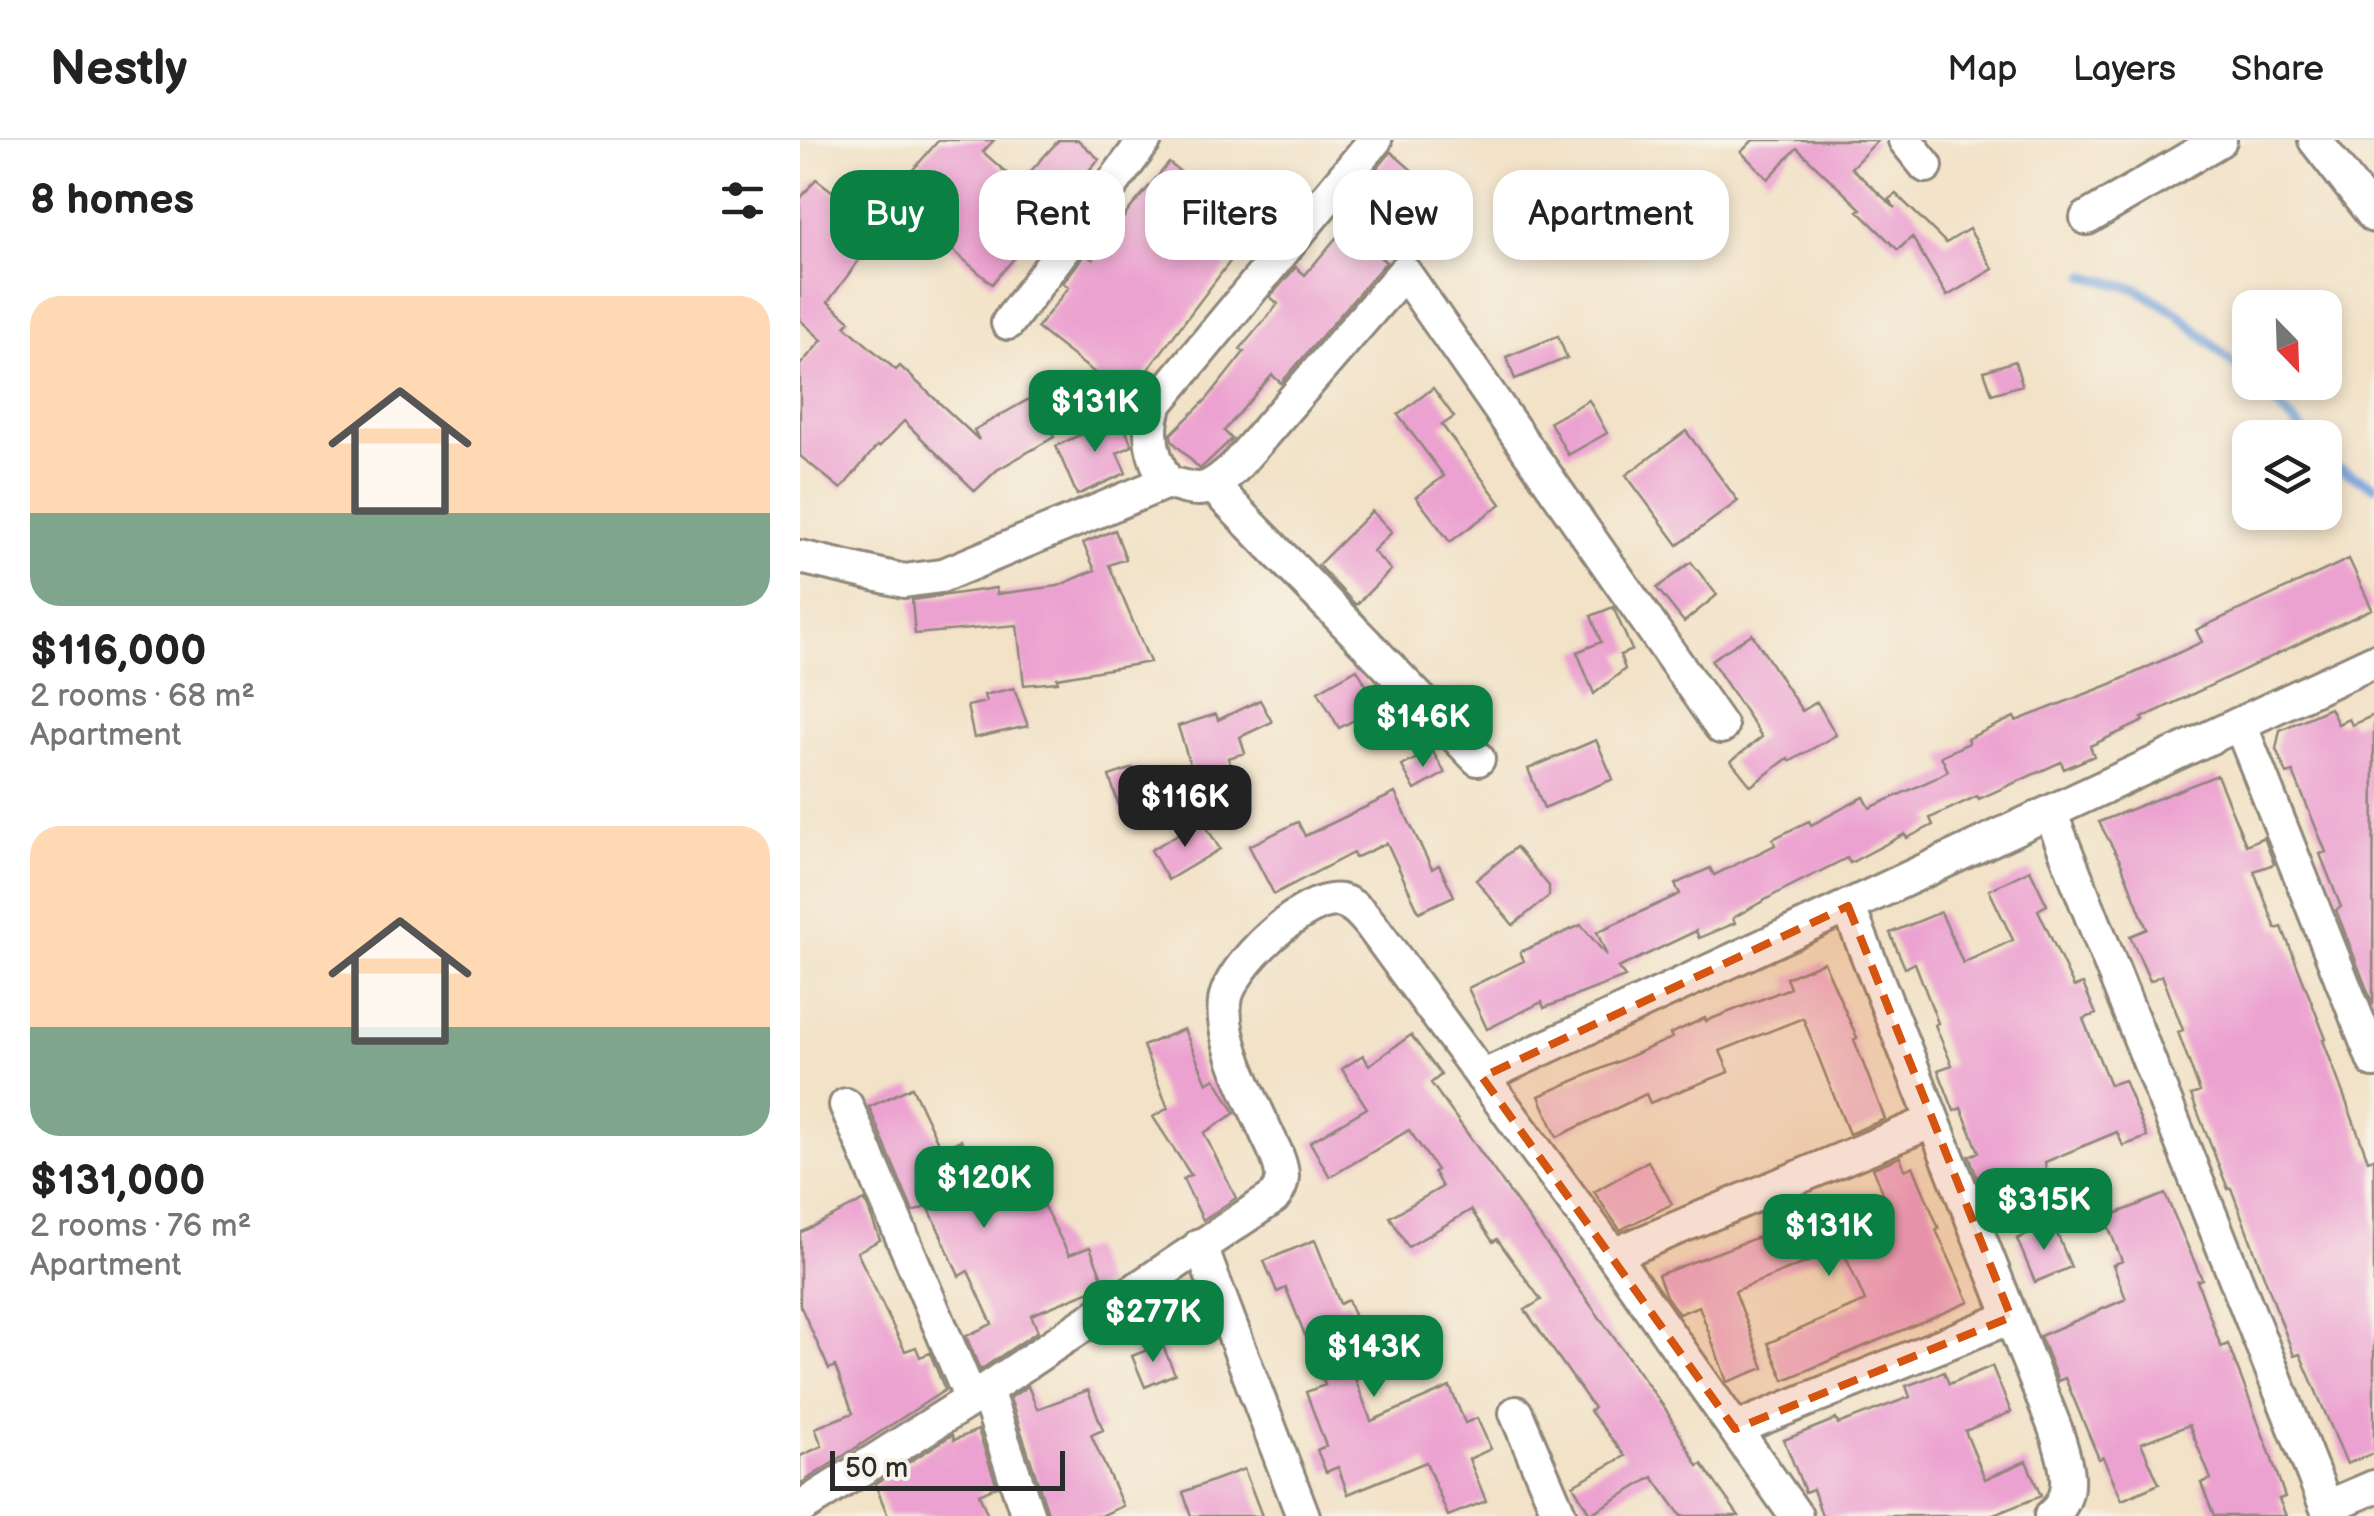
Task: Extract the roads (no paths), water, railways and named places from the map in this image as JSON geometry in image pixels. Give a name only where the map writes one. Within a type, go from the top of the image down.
[{"type":"street","points":[[1008,323],[1145,140]]},
{"type":"street","points":[[1375,140],[1156,404],[1150,420],[1150,437],[1158,468],[1167,482],[1197,492],[1213,486],[1234,468],[1404,272],[1722,727]]},
{"type":"street","points":[[1906,140],[1926,166]]},
{"type":"street","points":[[2087,218],[2220,140]]},
{"type":"street","points":[[2315,140],[2374,216]]},
{"type":"street","points":[[800,558],[904,580],[941,576],[1167,482]]},
{"type":"street","points":[[1213,486],[1478,759]]},
{"type":"street","points":[[1482,1077],[2374,661]]},
{"type":"street","points":[[2240,724],[2372,1048]]},
{"type":"street","points":[[2050,812],[2329,1512],[2374,1486]]},
{"type":"street","points":[[800,1508],[1274,1198],[1280,1189],[1280,1166],[1241,1074],[1228,1032],[1224,1000],[1234,978],[1259,946],[1305,912],[1325,902],[1342,901],[1359,910],[1612,1255],[1796,1516]]},
{"type":"street","points":[[1848,906],[2055,1428],[2066,1465],[2068,1489],[2059,1509],[2051,1516]]},
{"type":"street","points":[[846,1105],[978,1394],[1028,1516]]},
{"type":"street","points":[[1612,1255],[1932,1121]]},
{"type":"street","points":[[1200,1245],[1303,1516]]},
{"type":"street","points":[[1735,1430],[2011,1317]]},
{"type":"street","points":[[1516,1413],[1560,1516]]},
{"type":"waterway","points":[[2086,276],[2137,289],[2176,312],[2232,363]]},
{"type":"waterway","points":[[2272,400],[2292,420]]},
{"type":"waterway","points":[[2342,470],[2374,486]]}]
